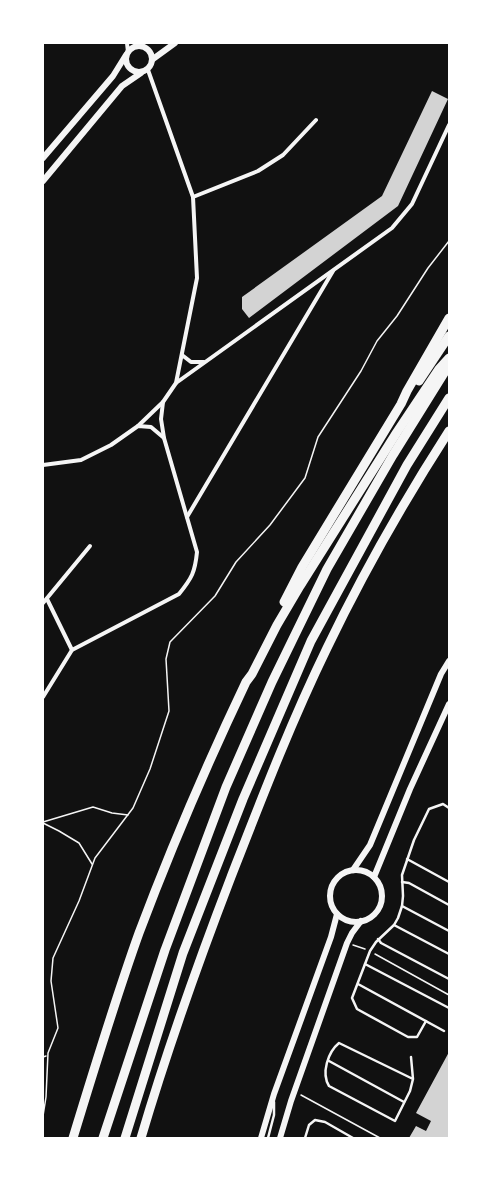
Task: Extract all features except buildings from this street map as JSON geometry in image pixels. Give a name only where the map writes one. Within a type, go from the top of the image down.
[{"type":"highway","points":[[246,682],[248,672],[302,567],[401,404],[449,318]]},
{"type":"highway","points":[[401,404],[411,393],[449,336]]},
{"type":"highway","points":[[73,1138],[94,1066],[139,934],[214,750],[246,682],[252,674],[277,625],[300,586],[397,432],[439,369],[449,358]]},
{"type":"highway","points":[[104,1138],[165,950],[226,787],[272,682],[327,569],[393,455],[449,366]]},
{"type":"highway","points":[[124,1138],[183,953],[243,799],[311,641],[407,465],[449,398]]},
{"type":"highway","points":[[140,1138],[200,959],[259,803],[302,702],[327,647],[376,554],[421,475],[449,431]]},
{"type":"street","points":[[127,43],[126,60],[129,68],[136,73],[140,73]]},
{"type":"street","points":[[43,158],[113,76],[132,48],[151,43]]},
{"type":"street","points":[[153,58],[175,43]]},
{"type":"street","points":[[43,181],[122,86],[151,67],[153,58],[152,54],[142,46]]},
{"type":"street","points":[[148,70],[194,197],[198,278],[176,383]]},
{"type":"street","points":[[194,197],[258,171],[283,155],[316,120]]},
{"type":"street","points":[[43,465],[81,460],[111,445],[138,426],[163,402],[176,383],[392,228],[412,204],[449,124]]},
{"type":"street","points":[[187,517],[335,269]]},
{"type":"street","points":[[182,355],[191,362],[204,362]]},
{"type":"street","points":[[43,696],[72,650],[179,594],[190,582],[195,568],[197,552],[164,438],[161,419],[163,402]]},
{"type":"street","points":[[138,426],[151,427],[164,438]]},
{"type":"street","points":[[43,603],[90,546]]},
{"type":"street","points":[[47,599],[72,650]]},
{"type":"street","points":[[353,870],[370,845],[441,674],[449,660]]},
{"type":"street","points":[[374,877],[410,789],[449,704]]},
{"type":"street","points":[[361,870],[368,872],[374,877],[379,883],[382,891],[380,906],[375,913],[369,918],[361,921],[348,921],[337,914],[332,907],[330,891],[338,876],[345,872],[361,870]]},
{"type":"street","points":[[261,1138],[274,1094],[331,937],[337,914]]},
{"type":"street","points":[[280,1138],[294,1092],[347,943],[361,921]]},
{"type":"lane","points":[[426,1021],[417,1038],[408,1037],[357,1009],[352,998],[370,951],[378,939],[394,925],[398,918],[404,896],[402,875],[414,840],[429,809],[443,804],[449,808]]},
{"type":"lane","points":[[407,859],[449,882]]},
{"type":"lane","points":[[402,882],[409,883],[449,905]]},
{"type":"lane","points":[[402,906],[449,931]]},
{"type":"lane","points":[[394,925],[449,954]]},
{"type":"lane","points":[[378,939],[382,943],[449,979]]},
{"type":"lane","points":[[365,964],[449,1008]]},
{"type":"lane","points":[[358,984],[444,1030]]},
{"type":"lane","points":[[411,1056],[413,1079],[410,1091],[394,1121],[329,1086],[326,1080],[325,1072],[333,1048],[339,1043],[413,1079]]},
{"type":"lane","points":[[329,1061],[404,1102]]},
{"type":"lane","points":[[268,1138],[274,1115],[274,1094]]},
{"type":"lane","points":[[306,1137],[309,1125],[315,1120],[324,1122],[353,1138]]},
{"type":"path","points":[[43,1116],[46,1097],[48,1053],[58,1028],[51,981],[53,958],[79,901],[95,858],[133,808],[150,769],[169,712],[166,659],[170,642],[214,596],[236,562],[270,525],[305,478],[318,437],[361,371],[377,341],[397,316],[428,268],[449,241]]},
{"type":"path","points":[[43,823],[93,807],[112,813],[128,815]]},
{"type":"path","points":[[43,823],[79,844],[92,865]]},
{"type":"path","points":[[347,943],[370,951],[449,995]]},
{"type":"path","points":[[294,1092],[380,1138]]}]
